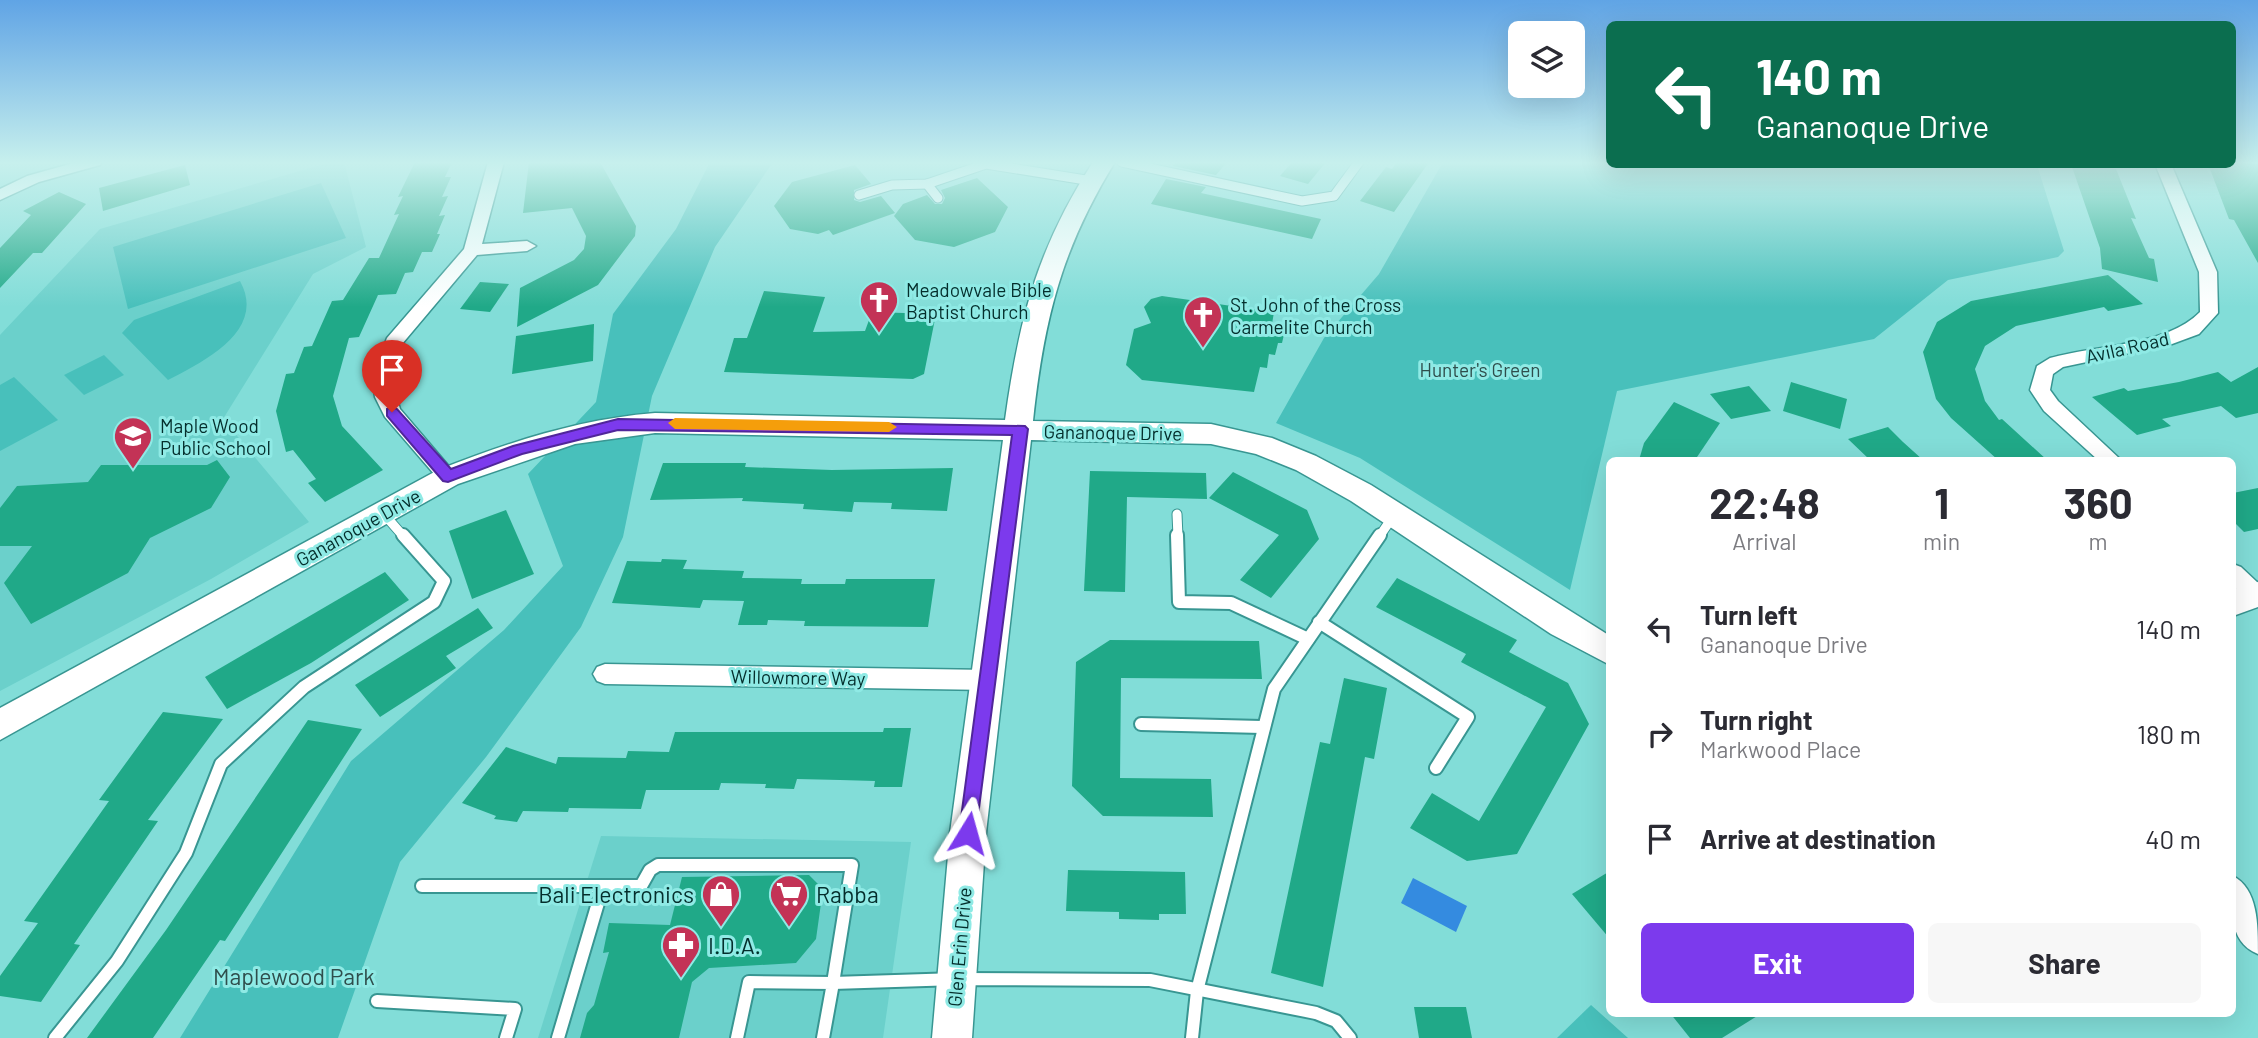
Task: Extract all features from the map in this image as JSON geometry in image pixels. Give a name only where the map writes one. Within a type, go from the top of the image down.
[{"type":"street","points":[[448,477],[392,412],[385,397],[382,376],[394,342],[472,250],[483,210]]},
{"type":"street","name":"Glen Erin Drive","points":[[952,1038],[968,833],[990,680],[1027,356],[1048,271],[1078,210]]},
{"type":"street","name":"Avila Road","points":[[2107,457],[2051,406],[2040,390],[2044,371],[2057,362],[2165,340],[2193,330],[2209,313],[2208,272],[2182,210]]},
{"type":"street","points":[[472,250],[527,246]]},
{"type":"street","name":"Gananoque Drive","points":[[0,725],[448,477],[518,449],[618,425],[1020,429],[1211,434],[1262,445],[1306,463],[1394,515],[1562,625],[1606,650]]},
{"type":"street","points":[[2236,578],[2249,597]]},
{"type":"street","name":"Willowmore Way","points":[[606,674],[990,680]]},
{"type":"street","points":[[2236,899],[2258,935]]},
{"type":"lane","points":[[55,1038],[117,961],[186,853],[221,764],[304,687],[434,602],[443,581],[383,513]]},
{"type":"lane","points":[[1177,514],[1179,602],[1231,603],[1308,639]]},
{"type":"lane","points":[[1192,1038],[1197,990],[1262,727],[1274,689],[1394,515]]},
{"type":"lane","points":[[1318,622],[1468,717],[1436,768]]},
{"type":"lane","points":[[1141,724],[1262,727]]},
{"type":"lane","points":[[422,886],[641,886],[650,870],[658,864],[852,865],[823,1038]]},
{"type":"lane","points":[[558,1038],[603,886]]},
{"type":"lane","points":[[737,1038],[749,982],[833,984],[957,979],[1150,980],[1328,1017],[1342,1026],[1350,1038]]},
{"type":"lane","points":[[377,1001],[515,1009],[506,1038]]},
{"type":"shaded area","name":"Maple Wood Public School","points":[[164,210],[357,210],[366,247],[313,274],[223,419],[309,522],[211,579],[0,691],[0,335],[100,229]]},
{"type":"shaded area","points":[[601,836],[911,842],[883,1038],[538,1038]]},
{"type":"shaded area","points":[[1413,878],[1467,906],[1456,932],[1401,903]]},
{"type":"green space","points":[[232,210],[333,210],[346,238],[128,309],[113,247]]},
{"type":"green space","name":"Maplewood Park","points":[[685,210],[740,210],[715,247],[652,396],[623,537],[581,627],[486,757],[400,862],[338,1038],[180,1038],[351,761],[504,630],[563,566],[528,474],[596,402],[613,314],[676,229]]},
{"type":"green space","name":"Hunter's Green","points":[[1415,210],[2051,210],[2064,251],[2058,257],[1948,280],[1874,339],[1617,391],[1570,590],[1360,458],[1276,423],[1324,338],[1379,274]]},
{"type":"green space","points":[[240,281],[246,299],[245,314],[239,329],[214,353],[168,380],[122,333],[134,320]]},
{"type":"green space","points":[[104,355],[124,375],[84,395],[64,375]]},
{"type":"green space","points":[[14,377],[58,420],[0,451],[0,385]]},
{"type":"green space","points":[[1591,1005],[1628,1038],[1557,1038]]},
{"type":"building","points":[[80,210],[42,253],[33,253],[0,288],[0,248],[31,215],[23,211]]},
{"type":"building","points":[[396,210],[442,210],[439,216],[445,215],[432,252],[422,252],[413,272],[405,273],[396,294],[378,295],[359,337],[349,338],[333,396],[342,426],[383,470],[325,502],[308,483],[316,479],[293,450],[286,452],[276,411],[286,374],[294,373],[304,347],[312,346],[332,301],[343,300],[369,258],[379,258],[399,214],[394,215]]},
{"type":"building","points":[[523,210],[548,210],[523,213]]},
{"type":"building","points":[[573,210],[627,210],[636,226],[635,236],[598,285],[517,327],[520,288],[574,260],[584,249],[586,236]]},
{"type":"building","points":[[777,210],[893,210],[895,213],[833,235],[829,230],[818,234],[790,229]]},
{"type":"building","points":[[898,210],[1006,210],[995,232],[954,247],[915,240],[894,216]]},
{"type":"building","points":[[1181,210],[1281,210],[1321,219],[1312,239]]},
{"type":"building","points":[[2087,210],[2133,210],[2136,219],[2131,218],[2149,258],[2154,259],[2158,282],[2102,269],[2100,248]]},
{"type":"building","points":[[2226,210],[2258,210],[2258,263],[2234,220],[2229,219]]},
{"type":"building","points":[[2108,275],[2143,304],[2108,311],[2104,307],[2016,326],[1985,346],[1975,369],[1985,401],[1999,420],[2002,419],[2044,457],[1995,457],[1951,418],[1936,399],[1923,352],[1937,322],[1971,301]]},
{"type":"building","points":[[480,282],[509,284],[490,312],[460,309]]},
{"type":"building","name":"Meadowvale Bible Baptist Church","points":[[764,291],[825,297],[813,332],[865,331],[872,312],[936,314],[924,374],[913,379],[724,372],[734,338],[747,338]]},
{"type":"building","name":"St. John of the Cross Carmelite Church","points":[[1162,296],[1274,312],[1272,324],[1286,326],[1282,343],[1278,343],[1275,355],[1269,354],[1267,368],[1260,367],[1254,392],[1142,380],[1126,365],[1134,329],[1151,323],[1144,307],[1151,299]]},
{"type":"building","points":[[594,324],[593,361],[512,374],[516,336]]},
{"type":"building","points":[[2258,367],[2258,413],[2236,418],[2221,406],[2162,419],[2171,426],[2137,435],[2092,397],[2124,388],[2128,391],[2218,372],[2231,382]]},
{"type":"building","points":[[1791,382],[1847,399],[1840,429],[1783,411]]},
{"type":"building","points":[[1749,386],[1771,411],[1731,419],[1710,394]]},
{"type":"building","points":[[1674,402],[1720,423],[1697,457],[1640,457],[1644,443]]},
{"type":"building","points":[[1888,427],[1920,457],[1867,457],[1848,439]]},
{"type":"building","points":[[217,460],[230,477],[211,508],[150,538],[128,573],[31,624],[4,583],[32,546],[0,546],[0,508],[17,486],[88,482],[101,465],[207,465]]},
{"type":"building","points":[[663,463],[746,463],[745,467],[832,470],[953,468],[947,511],[891,509],[892,503],[854,502],[852,512],[803,509],[804,504],[742,501],[743,498],[650,500]]},
{"type":"building","points":[[1090,471],[1206,473],[1207,499],[1127,497],[1125,592],[1084,591]]},
{"type":"building","points":[[1233,472],[1307,510],[1319,539],[1271,598],[1240,580],[1279,535],[1209,498]]},
{"type":"building","points":[[2258,488],[2258,529],[2244,532],[2236,524],[2236,492]]},
{"type":"building","points":[[506,510],[534,574],[472,599],[449,531]]},
{"type":"building","points":[[662,559],[687,560],[683,569],[744,571],[742,578],[802,579],[801,584],[845,584],[846,579],[935,579],[928,627],[804,626],[805,621],[768,620],[767,625],[738,625],[744,601],[703,600],[700,608],[612,603],[627,561],[661,562]]},
{"type":"building","points":[[385,572],[409,600],[311,663],[227,709],[205,677]]},
{"type":"building","points":[[1397,578],[1517,640],[1509,652],[1568,683],[1589,724],[1517,854],[1467,861],[1410,828],[1432,793],[1479,821],[1546,707],[1461,662],[1466,654],[1376,607]]},
{"type":"building","points":[[478,608],[493,628],[446,656],[456,668],[380,717],[355,685]]},
{"type":"building","points":[[1110,640],[1259,641],[1262,679],[1121,678],[1120,778],[1211,779],[1213,817],[1103,816],[1072,786],[1076,662]]},
{"type":"building","points":[[1344,678],[1387,688],[1374,759],[1365,757],[1323,987],[1271,973],[1320,742],[1330,744]]},
{"type":"building","points":[[163,712],[223,719],[148,820],[158,821],[74,944],[80,945],[41,1002],[0,996],[0,976],[38,923],[24,921],[109,801],[99,800]]},
{"type":"building","points":[[308,720],[362,729],[225,941],[220,940],[153,1038],[87,1038],[166,930]]},
{"type":"building","points":[[884,728],[911,728],[902,787],[874,787],[875,781],[797,779],[794,789],[765,788],[766,784],[721,783],[719,790],[646,790],[641,809],[569,808],[568,812],[523,811],[517,822],[494,819],[496,816],[462,803],[506,747],[556,764],[558,757],[626,758],[628,751],[669,752],[675,732],[883,732]]},
{"type":"building","points":[[1068,870],[1185,872],[1186,914],[1159,914],[1159,920],[1119,919],[1119,912],[1066,911]]},
{"type":"building","points":[[1606,873],[1606,934],[1572,894]]},
{"type":"building","points":[[809,875],[823,889],[816,939],[796,963],[709,968],[692,982],[679,1038],[580,1038],[587,1013],[594,1005],[609,952],[603,953],[609,923],[670,925],[682,877]]},
{"type":"building","points":[[1414,1007],[1466,1007],[1472,1038],[1419,1038]]},
{"type":"building","points":[[1673,1017],[1756,1017],[1722,1038],[1690,1038]]},
{"type":"slow traffic","points":[[675,423],[889,427]]},
{"type":"place","name":"Meadowvale Bible Baptist Church","points":[[879,334]]},
{"type":"place","name":"St. John of the Cross Carmelite Church","points":[[1203,349]]},
{"type":"place","name":"Maple Wood Public School","points":[[133,470]]},
{"type":"place","name":"Bali Electronics","points":[[721,928]]},
{"type":"place","name":"Rabba","points":[[789,928]]},
{"type":"place","name":"I.D.A.","points":[[681,979]]},
{"type":"route","points":[[392,412],[448,477],[518,449],[618,425],[655,423],[1020,429],[990,680],[968,833]]}]
